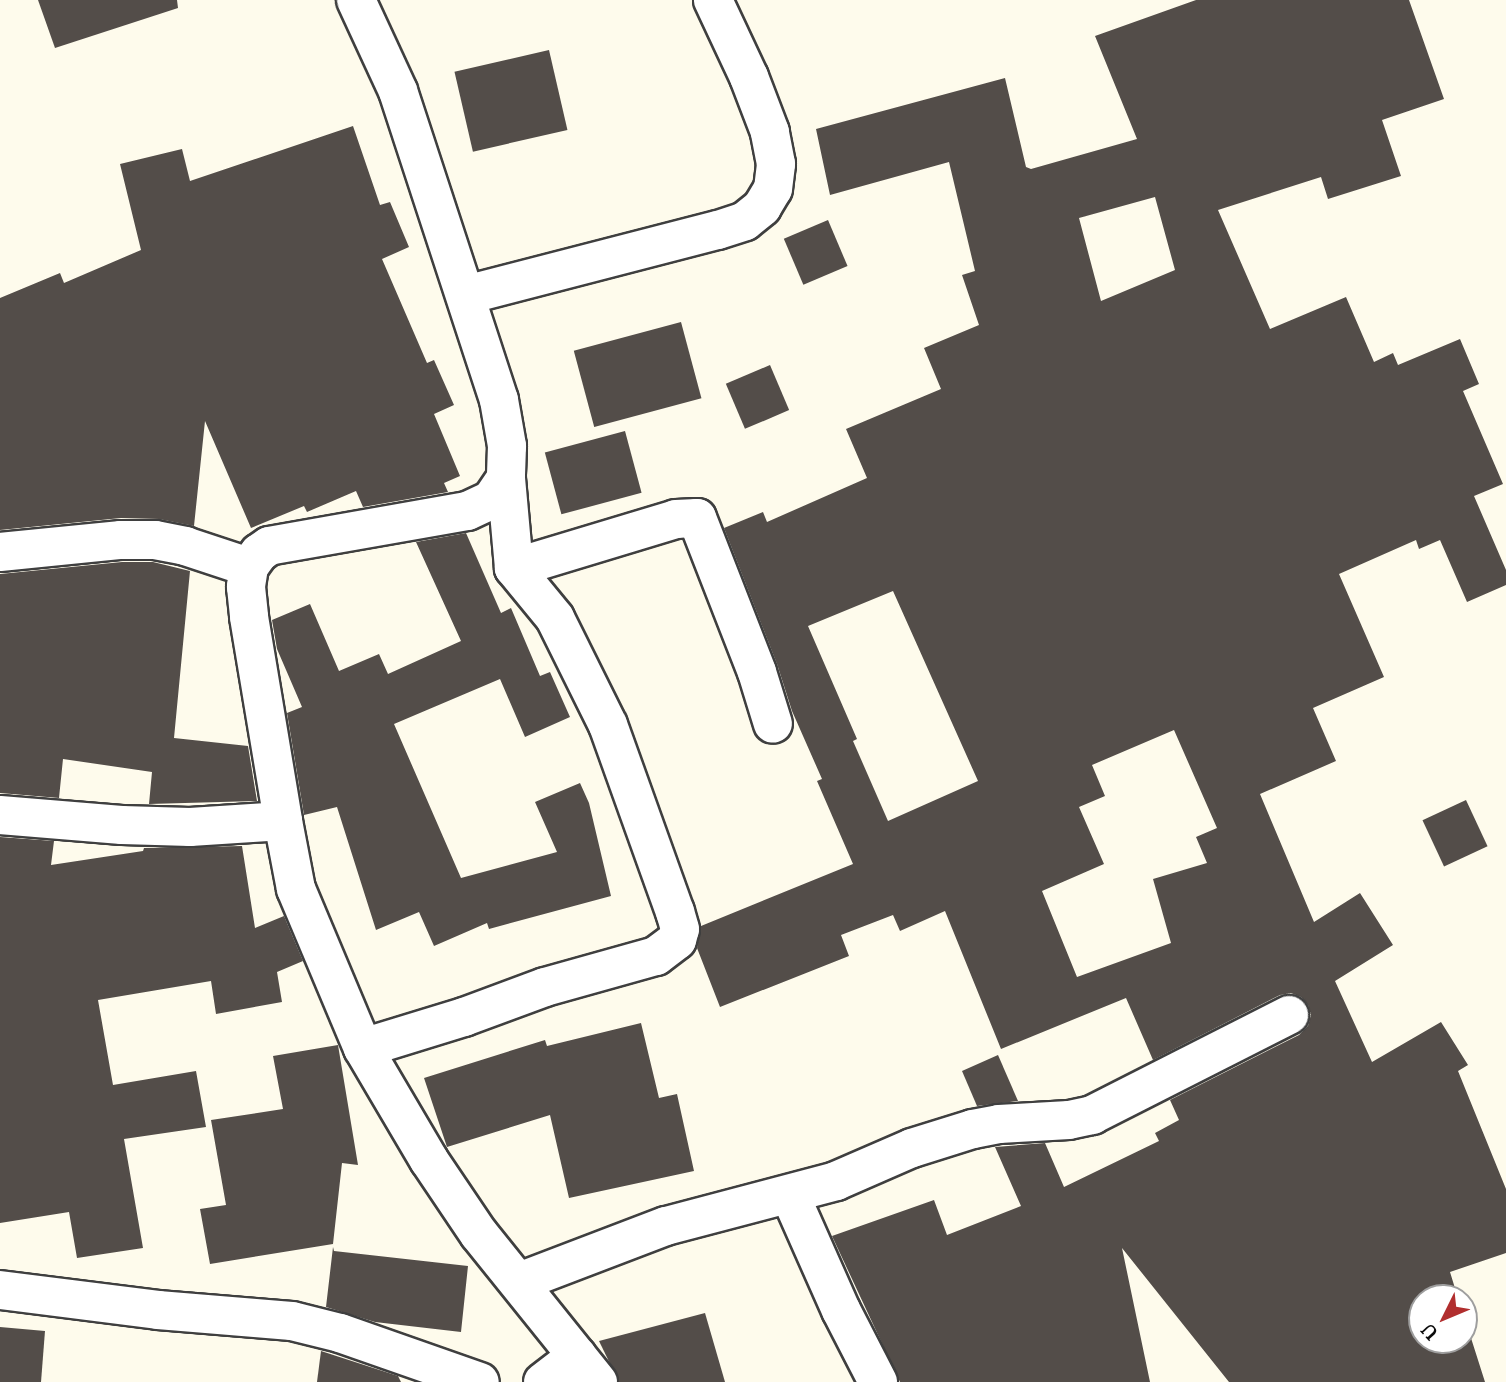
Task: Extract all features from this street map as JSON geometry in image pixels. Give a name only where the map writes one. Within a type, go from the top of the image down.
[{"type":"street","points":[[356,0],[398,91],[499,400],[507,446],[506,478],[514,568],[555,618],[608,725],[680,929],[677,940],[656,956],[545,987],[464,1017],[363,1048]]},
{"type":"street","points":[[466,295],[718,230],[745,221],[762,207],[773,189],[776,164],[770,132],[749,77],[713,0]]},
{"type":"street","points":[[506,478],[491,500],[467,511],[270,546],[259,553],[249,567],[246,587],[296,889],[363,1048],[429,1160],[479,1234],[588,1369],[543,1382]]},
{"type":"street","points":[[514,568],[676,519],[697,518],[752,660],[773,724]]},
{"type":"street","points":[[0,552],[121,540],[155,541],[185,546],[249,567]]},
{"type":"street","points":[[0,815],[122,825],[190,827],[283,821]]},
{"type":"street","points":[[519,1282],[666,1226],[836,1181],[912,1148],[973,1129],[999,1124],[1069,1120],[1092,1115],[1289,1015]]},
{"type":"street","points":[[790,1195],[841,1310],[878,1382]]},
{"type":"street","points":[[0,1290],[158,1310],[292,1321],[340,1333],[480,1382]]},
{"type":"building","points":[[38,0],[177,0],[178,8],[55,48]]},
{"type":"building","points":[[1196,0],[1409,0],[1444,99],[1382,120],[1401,176],[1328,199],[1321,177],[1218,210],[1270,329],[1346,297],[1374,362],[1393,353],[1398,365],[1460,339],[1479,384],[1463,391],[1503,484],[1474,496],[1506,570],[1506,585],[1467,602],[1440,540],[1419,549],[1416,540],[1339,574],[1384,677],[1313,708],[1336,761],[1260,794],[1314,922],[1360,893],[1393,945],[1335,981],[1372,1062],[1441,1022],[1468,1065],[1458,1071],[1506,1189],[1506,1253],[1450,1272],[1454,1284],[1408,1284],[1408,1354],[1476,1354],[1485,1382],[1229,1382],[1122,1248],[1150,1382],[900,1382],[832,1236],[934,1200],[947,1235],[1021,1206],[995,1147],[1045,1143],[1064,1187],[1159,1141],[1155,1133],[1179,1120],[1170,1100],[1299,1035],[1308,1026],[1311,1015],[1308,1005],[1301,997],[1291,993],[1280,995],[1153,1060],[1126,998],[1001,1049],[945,911],[900,931],[893,915],[841,935],[849,956],[720,1007],[697,948],[701,926],[853,864],[817,781],[822,779],[792,711],[777,664],[724,528],[763,512],[767,522],[867,478],[846,429],[941,389],[924,348],[979,325],[962,275],[975,271],[949,162],[830,195],[816,129],[1005,78],[1026,167],[1031,169],[1137,139],[1095,36]],"holes":[[[1155,197],[1175,270],[1101,301],[1079,218]],[[893,591],[978,781],[888,821],[853,741],[857,739],[808,626]],[[1174,730],[1217,828],[1196,837],[1207,863],[1153,879],[1171,943],[1077,977],[1042,891],[1104,864],[1079,807],[1105,796],[1092,765]]]},
{"type":"building","points":[[549,50],[567,130],[473,152],[454,72]]},
{"type":"building","points":[[353,126],[380,205],[390,202],[409,247],[382,259],[427,363],[434,360],[454,405],[434,414],[460,476],[444,483],[448,492],[363,507],[356,491],[307,512],[304,506],[251,528],[205,421],[194,526],[159,519],[121,518],[0,530],[0,298],[60,273],[64,283],[141,250],[120,164],[182,149],[190,181]]},
{"type":"building","points":[[828,220],[848,266],[803,285],[784,239]]},
{"type":"building","points":[[681,322],[701,398],[594,427],[574,351]]},
{"type":"building","points":[[770,365],[789,410],[745,429],[726,384]]},
{"type":"building","points":[[625,431],[642,493],[561,514],[545,452]]},
{"type":"building","points":[[466,533],[501,613],[511,608],[540,676],[550,672],[570,717],[525,737],[500,679],[394,724],[461,878],[557,852],[535,802],[580,783],[589,803],[611,896],[489,929],[487,923],[434,946],[419,912],[376,930],[337,807],[304,815],[287,713],[302,707],[277,649],[272,620],[310,604],[339,671],[379,654],[388,674],[461,641],[416,542]]},
{"type":"building","points":[[122,562],[153,562],[190,571],[174,738],[248,746],[257,801],[149,804],[152,772],[63,759],[59,798],[0,793],[0,574]]},
{"type":"building","points":[[1466,800],[1488,846],[1444,867],[1422,820]]},
{"type":"building","points":[[0,837],[54,841],[51,865],[143,851],[144,848],[242,846],[255,928],[284,916],[303,961],[277,972],[282,1002],[216,1014],[211,981],[98,1000],[113,1085],[196,1071],[206,1127],[124,1139],[143,1248],[77,1258],[69,1212],[0,1223]]},
{"type":"building","points":[[641,1023],[659,1098],[677,1094],[694,1171],[569,1198],[550,1115],[447,1147],[424,1078],[545,1040],[547,1046]]},
{"type":"building","points":[[338,1045],[358,1165],[342,1163],[333,1244],[210,1264],[200,1209],[226,1205],[211,1120],[283,1109],[273,1056]]},
{"type":"building","points":[[998,1055],[1018,1101],[977,1106],[962,1071]]},
{"type":"building","points":[[333,1247],[334,1251],[468,1266],[461,1332],[375,1322],[326,1307]]},
{"type":"building","points":[[705,1313],[725,1382],[619,1382],[599,1341]]},
{"type":"building","points":[[0,1327],[45,1331],[41,1382],[0,1382]]},
{"type":"building","points":[[321,1351],[398,1376],[401,1382],[317,1382]]}]
